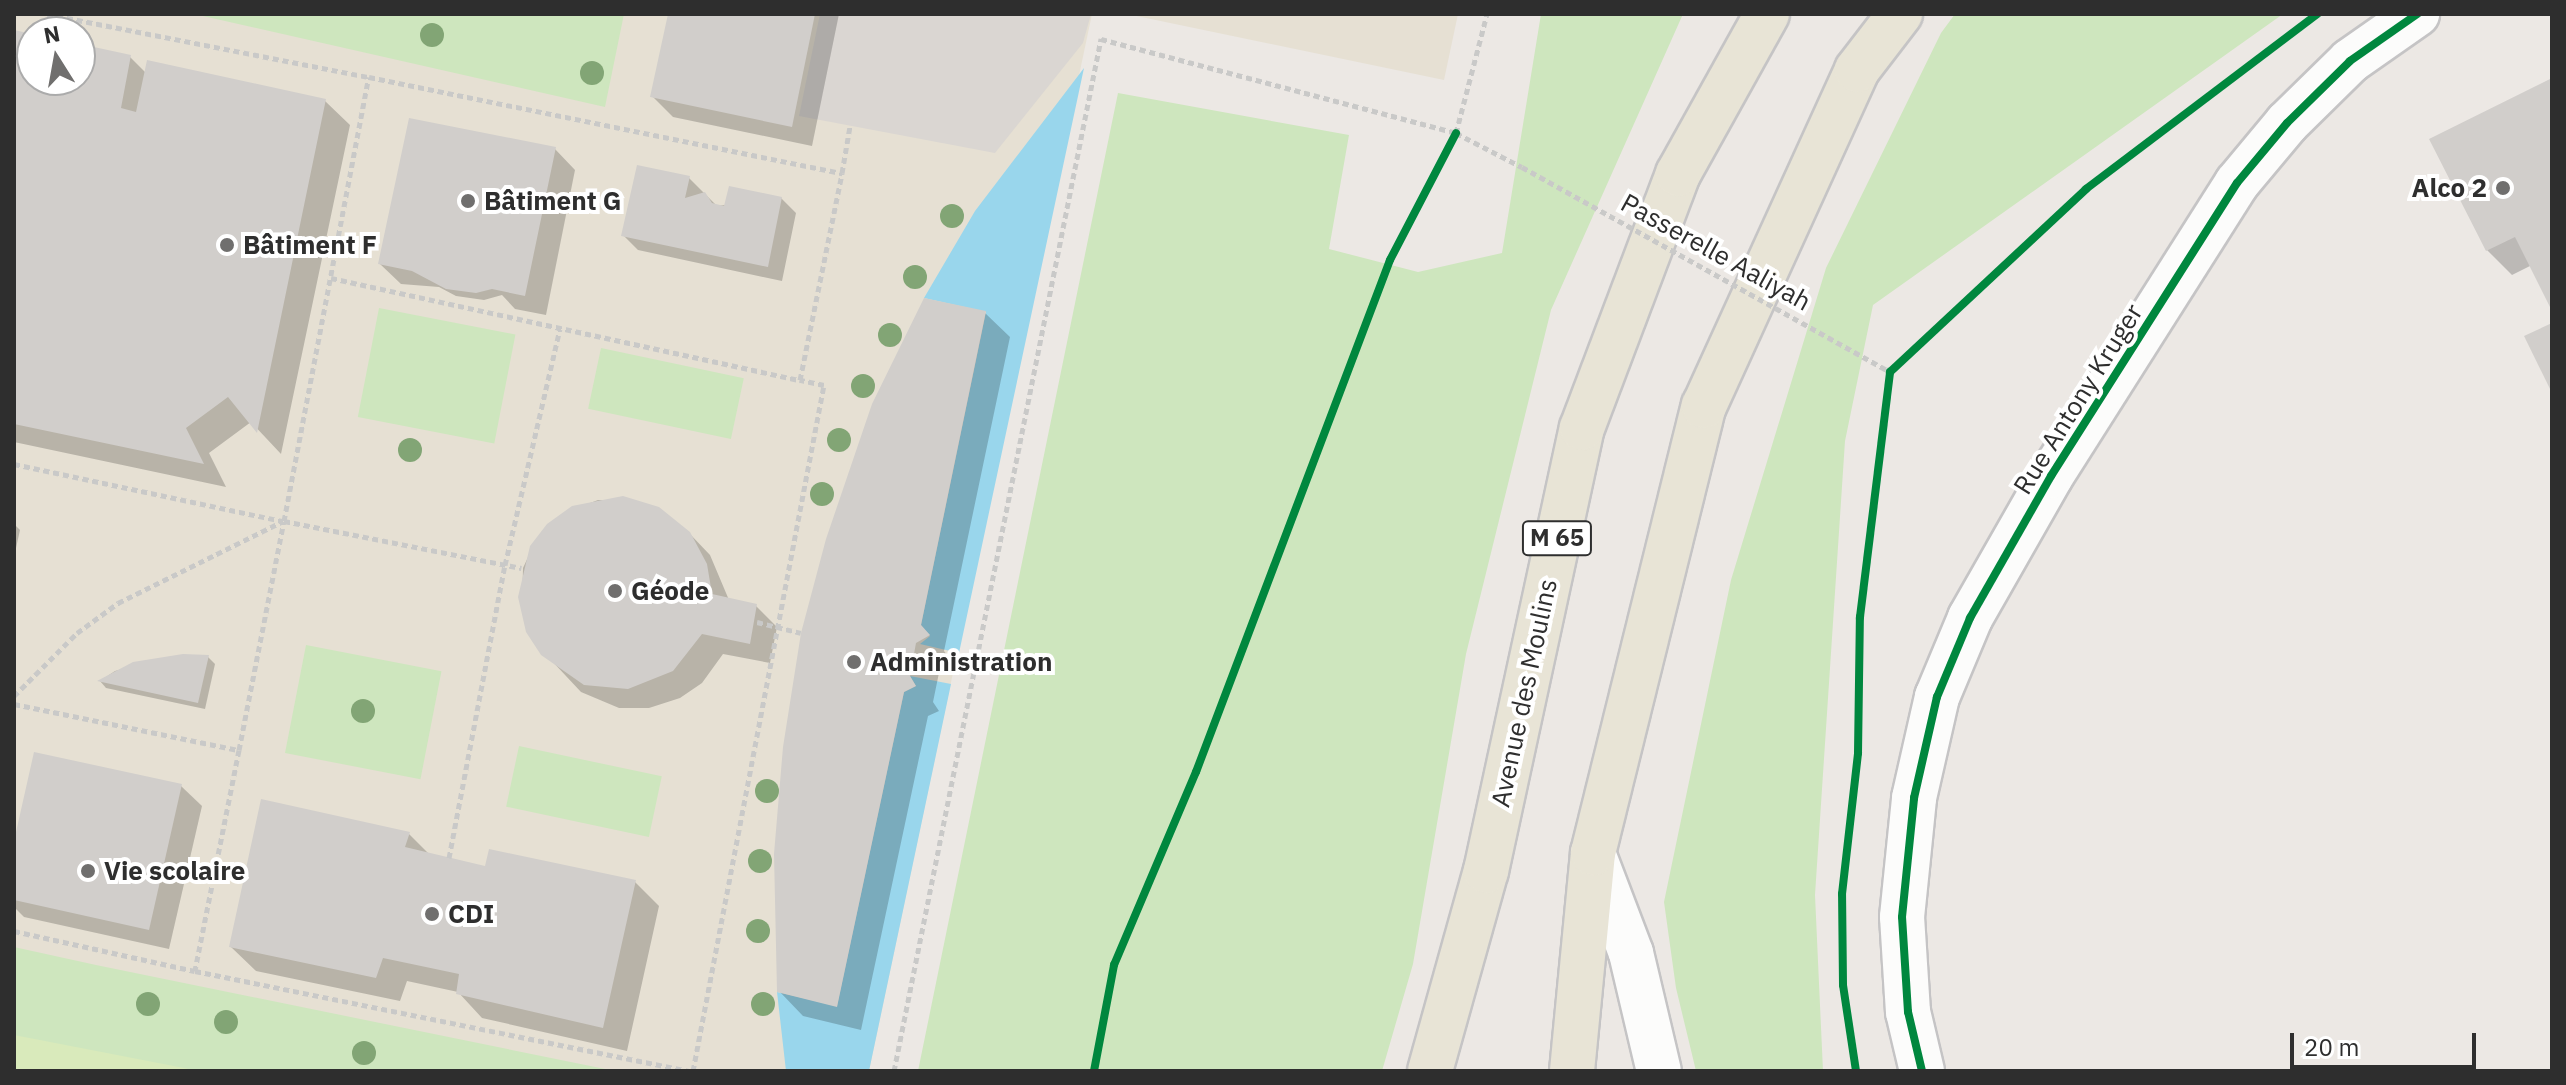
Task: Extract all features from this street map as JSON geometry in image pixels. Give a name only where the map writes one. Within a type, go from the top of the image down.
[{"type":"main road","points":[[1572,1071],[1593,853],[1704,406],[1857,70],[1900,14]]},
{"type":"main road","name":"Avenue des Moulins","points":[[1430,1071],[1482,885],[1582,428],[1678,174],[1757,19]]},
{"type":"street","name":"Rue Antony Kruger","points":[[1922,1071],[1908,1012],[1902,917],[1914,798],[1937,697],[1970,618],[2051,476],[2237,183],[2287,123],[2350,61],[2417,14]]},
{"type":"street","points":[[1593,853],[1631,953],[1659,1071]]},
{"type":"path","points":[[47,14],[842,173]]},
{"type":"path","points":[[1449,147],[1456,133],[1487,14]]},
{"type":"path","points":[[195,971],[369,77]]},
{"type":"path","points":[[800,380],[850,126]]},
{"type":"path","points":[[14,931],[195,971],[691,1071],[780,627],[824,385],[331,278]]},
{"type":"path","points":[[449,858],[505,565],[560,329]]},
{"type":"path","points":[[1888,387],[1890,372],[1901,361]]},
{"type":"path","points":[[14,464],[521,568]]},
{"type":"path","points":[[14,696],[77,633],[118,603],[284,521]]},
{"type":"path","points":[[757,622],[801,633]]},
{"type":"path","points":[[14,704],[239,750]]},
{"type":"shaded area","points":[[14,14],[1092,14],[869,1071],[14,1071]]},
{"type":"shaded area","points":[[820,14],[1091,14],[1083,43],[995,153],[799,116]]},
{"type":"shaded area","points":[[1127,14],[1458,14],[1444,80]]},
{"type":"green space","points":[[194,14],[624,14],[605,107]]},
{"type":"green space","points":[[1541,14],[1683,14],[1551,310],[1466,654],[1413,964],[1382,1071],[918,1071],[1118,93],[1349,135],[1329,249],[1418,272],[1502,253]]},
{"type":"green space","points":[[1955,14],[2283,14],[1873,305],[1845,441],[1815,895],[1823,1071],[1696,1071],[1676,988],[1664,902],[1731,580],[1826,268],[1941,33]]},
{"type":"green space","points":[[379,308],[515,335],[494,443],[358,417]]},
{"type":"green space","points":[[601,348],[744,378],[731,439],[588,409]]},
{"type":"green space","points":[[306,645],[441,671],[420,779],[285,753]]},
{"type":"green space","points":[[519,746],[662,776],[649,837],[506,807]]},
{"type":"green space","points":[[14,947],[615,1071],[179,1071],[14,1037]]},
{"type":"green space","points":[[14,1035],[184,1068],[197,1071],[14,1071]]},
{"type":"water","points":[[1084,68],[959,653],[920,644],[930,636],[921,625],[986,312],[924,298],[975,211]]},
{"type":"water","points":[[910,676],[951,684],[869,1071],[786,1071],[777,992],[837,1006],[904,692],[916,686]]},
{"type":"building","points":[[668,14],[815,14],[792,127],[650,97]]},
{"type":"building","name":"Bâtiment F","points":[[14,30],[16,96],[96,96],[96,47],[131,55],[121,108],[136,112],[147,60],[326,99],[257,433],[228,397],[186,428],[204,464],[14,424]]},
{"type":"building","name":"Alco 2","points":[[2552,78],[2552,311],[2515,237],[2486,251],[2429,139]]},
{"type":"building","name":"Bâtiment G","points":[[409,118],[556,147],[525,296],[492,289],[476,293],[446,289],[412,271],[378,264]]},
{"type":"building","points":[[637,165],[690,176],[685,198],[705,192],[712,203],[724,206],[729,186],[782,197],[768,267],[621,236]]},
{"type":"building","name":"Administration","points":[[924,298],[986,311],[921,625],[930,635],[916,643],[910,676],[916,686],[904,692],[837,1007],[777,992],[774,854],[783,747],[801,633],[826,539],[872,404]]},
{"type":"building","points":[[2552,323],[2552,393],[2524,336]]},
{"type":"building","name":"Géode","points":[[623,496],[659,507],[690,532],[707,564],[712,594],[757,604],[750,644],[702,634],[673,671],[628,689],[584,685],[541,655],[526,632],[518,597],[530,546],[547,524],[572,506]]},
{"type":"building","points":[[183,654],[209,655],[198,703],[97,681],[133,662]]},
{"type":"building","name":"Vie scolaire","points":[[34,752],[182,784],[149,930],[14,900],[14,841]]},
{"type":"building","name":"CDI","points":[[261,799],[410,832],[405,847],[485,866],[489,849],[636,880],[603,1028],[456,994],[459,974],[383,958],[376,978],[229,947]]},
{"type":"cycle path","points":[[1856,1071],[1843,985],[1842,894],[1858,753],[1860,617],[1890,372],[2086,189],[2317,14]]},
{"type":"cycle path","points":[[1922,1071],[1908,1012],[1902,917],[1914,798],[1937,697],[1970,618],[2051,476],[2237,183],[2287,123],[2350,61],[2417,14]]},
{"type":"cycle path","points":[[1094,1071],[1114,965],[1196,772],[1390,260],[1456,133]]},
{"type":"place","name":"Alco 2","points":[[2503,188]]},
{"type":"place","name":"Bâtiment G","points":[[468,201]]},
{"type":"place","name":"Bâtiment F","points":[[227,245]]},
{"type":"place","name":"Géode","points":[[615,591]]},
{"type":"place","name":"Administration","points":[[854,662]]},
{"type":"place","name":"Vie scolaire","points":[[88,871]]},
{"type":"place","name":"CDI","points":[[432,914]]}]
